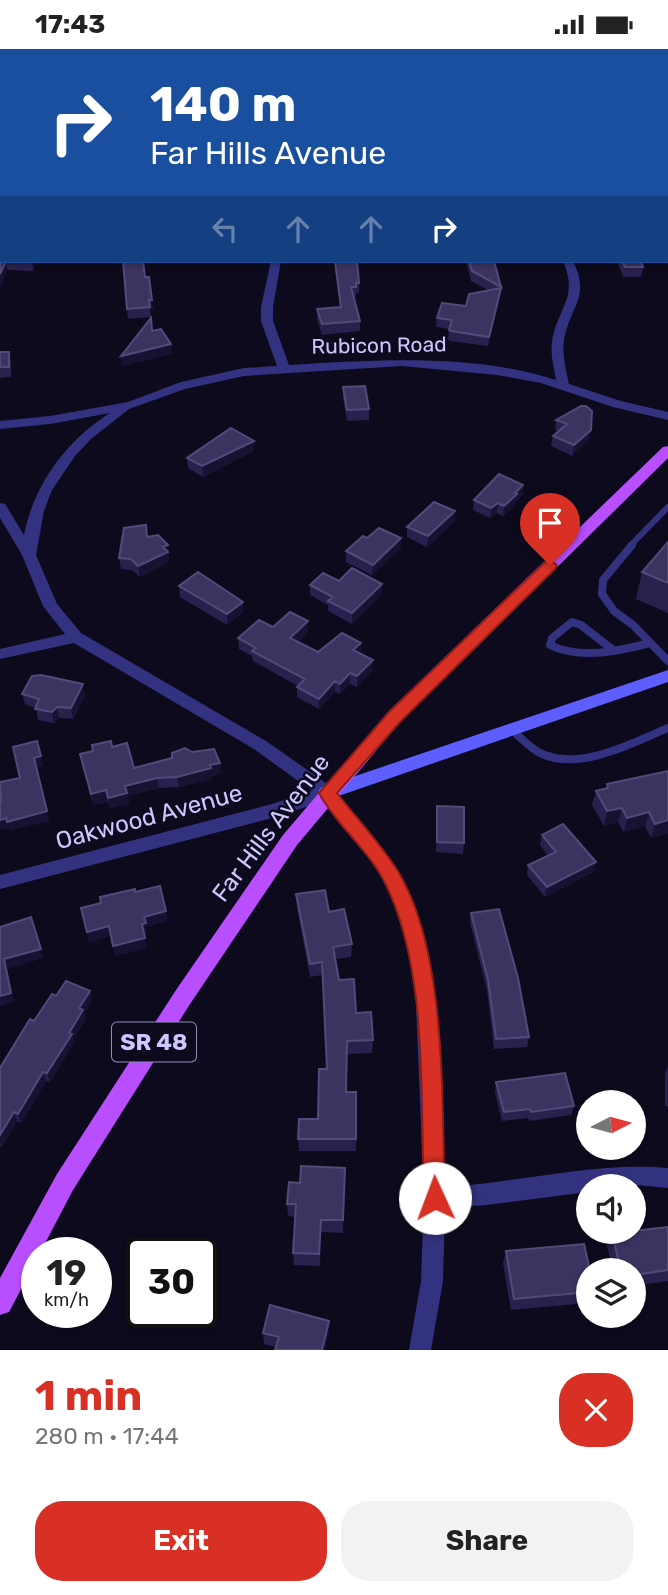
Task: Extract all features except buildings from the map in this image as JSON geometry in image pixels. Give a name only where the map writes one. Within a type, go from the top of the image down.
[{"type":"main road","name":"Far Hills Avenue","points":[[0,1303],[64,1185],[183,996],[283,850],[327,793],[395,716],[668,450]]},
{"type":"street","points":[[276,263],[267,321],[284,368]]},
{"type":"street","points":[[563,386],[557,352],[558,338],[576,298],[578,287],[569,263]]},
{"type":"street","name":"Rubicon Road","points":[[0,425],[50,420],[131,405],[213,378],[284,368],[362,363],[435,363],[497,371],[563,386],[617,404],[668,416]]},
{"type":"street","name":"Rubicon Road","points":[[29,555],[33,523],[53,477],[68,455],[88,436],[131,405]]},
{"type":"street","points":[[0,507],[29,555],[50,605],[76,637],[102,655],[260,745],[327,793],[392,877],[413,929],[424,980],[427,1013],[435,1198],[432,1281],[420,1350]]},
{"type":"street","points":[[0,654],[76,637]]},
{"type":"street","name":"Oakwood Avenue","points":[[0,882],[272,811],[668,676]]},
{"type":"street","points":[[435,1198],[486,1195],[637,1175],[668,1178]]},
{"type":"lane","points":[[668,507],[619,558],[603,580],[602,594],[605,601],[668,661]]},
{"type":"lane","points":[[613,650],[581,625],[572,622],[552,638],[550,645],[561,653],[625,650],[650,643]]},
{"type":"lane","points":[[512,730],[544,754],[563,758],[602,752],[668,728]]},
{"type":"route","points":[[435,1198],[427,1013],[424,980],[413,929],[392,877],[362,834],[327,793],[395,716],[550,565]]}]
